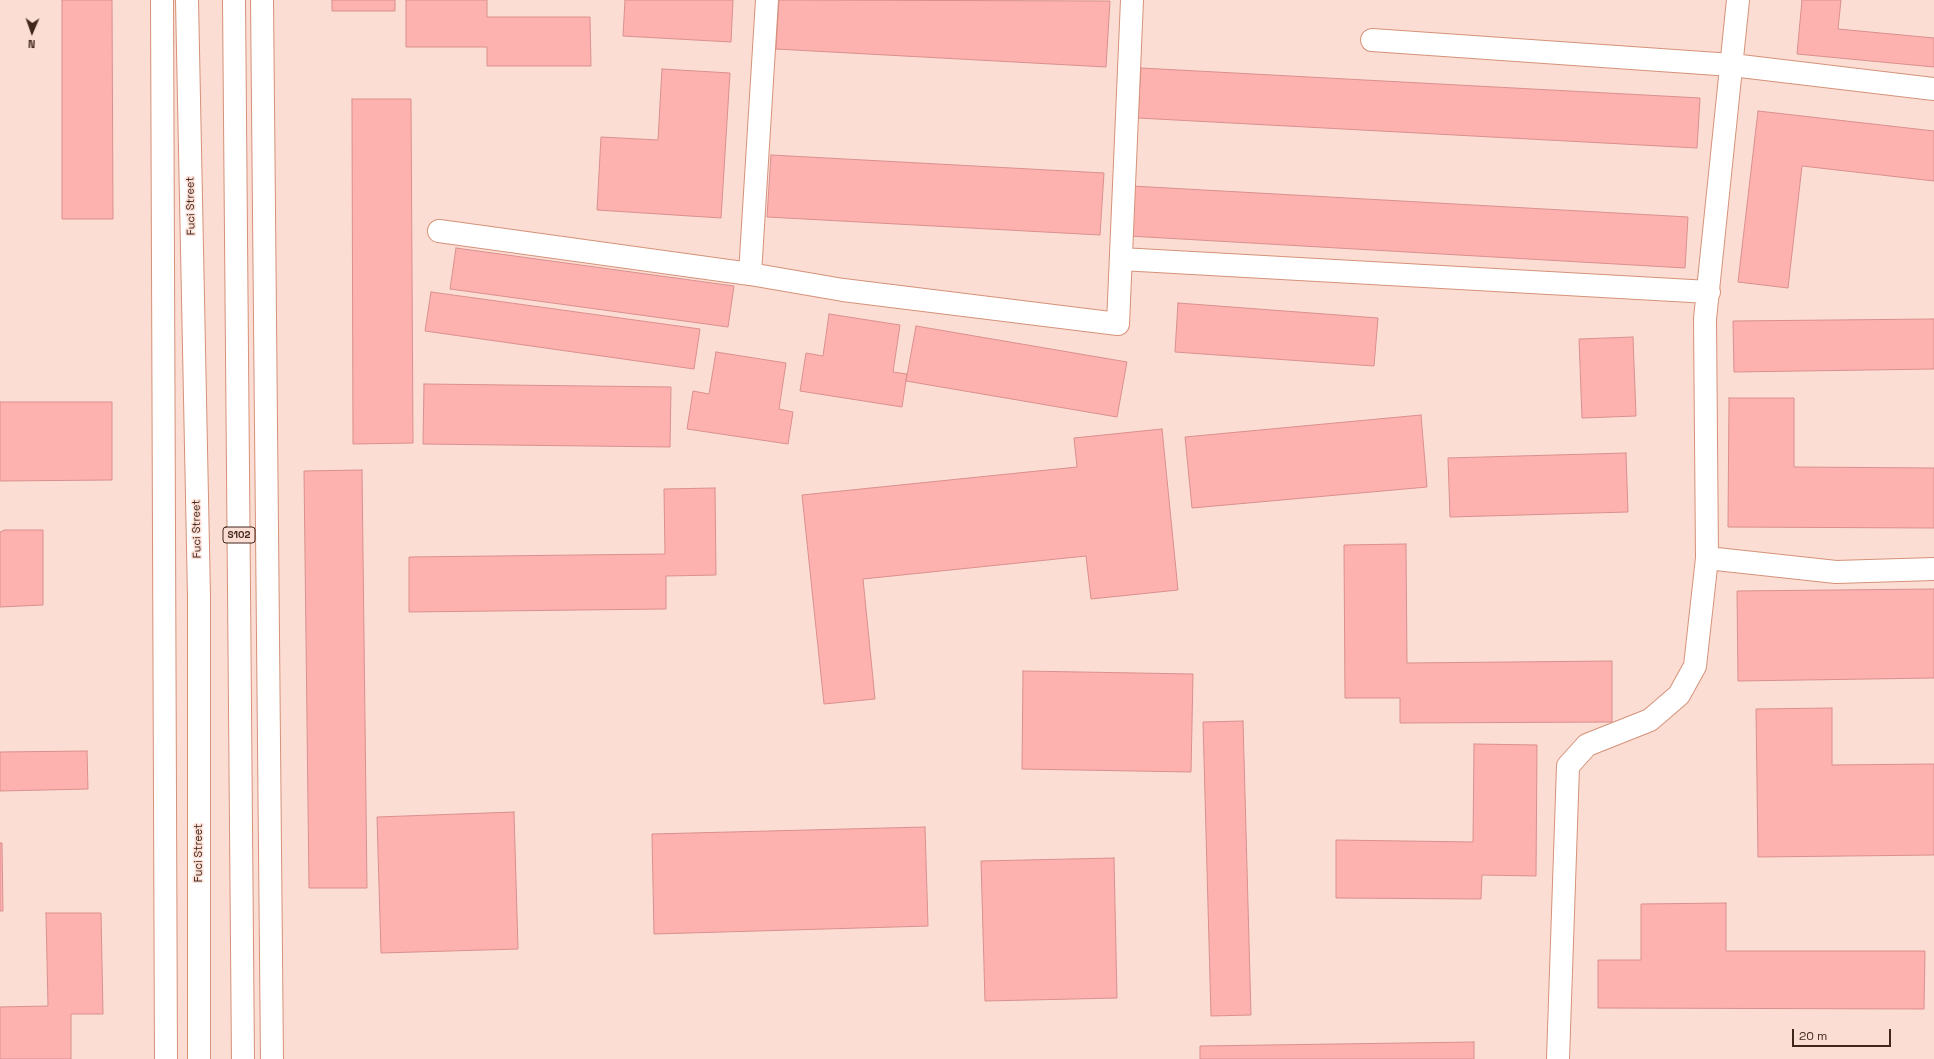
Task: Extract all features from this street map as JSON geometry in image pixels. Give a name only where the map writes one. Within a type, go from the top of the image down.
[{"type":"main road","points":[[162,0],[166,1059]]},
{"type":"main road","points":[[262,0],[272,1059]]},
{"type":"main road","points":[[750,274],[767,0]]},
{"type":"main road","points":[[438,231],[750,274],[843,290],[1118,324],[1132,0]]},
{"type":"main road","points":[[1558,1059],[1568,766],[1587,745],[1650,720],[1679,695],[1695,666],[1707,558],[1705,319],[1709,292],[1738,0]]},
{"type":"main road","name":"S102","points":[[234,5],[243,1059]]},
{"type":"main road","name":"Fuci Street","points":[[187,7],[199,597],[199,1059]]},
{"type":"main road","points":[[1372,40],[1732,65],[1934,89]]},
{"type":"main road","points":[[1121,259],[1709,292]]},
{"type":"main road","points":[[1707,558],[1836,572],[1934,569]]},
{"type":"building","points":[[62,0],[112,0],[113,219],[62,219]]},
{"type":"building","points":[[332,0],[395,0],[395,11],[332,11]]},
{"type":"building","points":[[406,0],[487,0],[487,17],[590,17],[591,66],[487,66],[487,47],[406,47]]},
{"type":"building","points":[[625,0],[733,0],[731,42],[623,36]]},
{"type":"building","points":[[779,0],[1110,1],[1106,67],[776,49]]},
{"type":"building","points":[[1802,0],[1841,0],[1838,29],[1934,38],[1934,67],[1797,54]]},
{"type":"building","points":[[1141,68],[1700,98],[1697,148],[1138,118]]},
{"type":"building","points":[[662,69],[730,73],[721,218],[597,210],[601,137],[658,140]]},
{"type":"building","points":[[352,99],[411,99],[413,443],[353,444]]},
{"type":"building","points":[[1758,111],[1934,131],[1934,181],[1802,166],[1788,288],[1738,282]]},
{"type":"building","points":[[771,155],[1104,173],[1100,235],[767,217]]},
{"type":"building","points":[[1132,186],[1688,217],[1685,268],[1129,236]]},
{"type":"building","points":[[456,248],[734,286],[728,327],[450,289]]},
{"type":"building","points":[[431,292],[700,329],[694,369],[425,331]]},
{"type":"building","points":[[1178,303],[1378,318],[1374,366],[1175,352]]},
{"type":"building","points":[[829,314],[900,325],[893,372],[907,374],[902,407],[800,391],[806,353],[823,356]]},
{"type":"building","points":[[1934,319],[1934,369],[1734,372],[1733,321]]},
{"type":"building","points":[[916,326],[1127,362],[1117,417],[906,381]]},
{"type":"building","points":[[1633,337],[1636,416],[1582,418],[1579,339]]},
{"type":"building","points":[[716,352],[786,363],[779,409],[793,412],[788,444],[687,429],[693,391],[709,394]]},
{"type":"building","points":[[424,384],[671,387],[670,447],[423,444]]},
{"type":"building","points":[[1729,398],[1794,398],[1794,467],[1934,468],[1934,528],[1728,527]]},
{"type":"building","points":[[0,402],[112,402],[112,480],[0,481]]},
{"type":"building","points":[[1421,415],[1427,487],[1192,508],[1185,437]]},
{"type":"building","points":[[1162,429],[1178,590],[1091,599],[1086,556],[863,579],[875,699],[824,704],[802,495],[1077,467],[1074,438]]},
{"type":"building","points":[[1626,453],[1628,512],[1450,517],[1448,458]]},
{"type":"building","points":[[362,470],[367,888],[309,888],[304,471]]},
{"type":"building","points":[[715,488],[716,575],[666,576],[666,609],[409,612],[409,557],[665,554],[664,489]]},
{"type":"building","points":[[5,530],[43,530],[43,605],[0,607],[0,532]]},
{"type":"building","points":[[1406,544],[1407,663],[1612,661],[1612,722],[1400,723],[1400,698],[1345,698],[1344,545]]},
{"type":"building","points":[[1934,589],[1934,678],[1738,681],[1737,591]]},
{"type":"building","points":[[1023,671],[1193,674],[1191,772],[1022,769]]},
{"type":"building","points":[[1832,708],[1832,765],[1934,764],[1934,855],[1758,857],[1756,709]]},
{"type":"building","points":[[1243,721],[1251,1015],[1211,1016],[1203,722]]},
{"type":"building","points":[[1474,744],[1537,745],[1536,876],[1482,875],[1481,899],[1336,898],[1336,840],[1473,842]]},
{"type":"building","points":[[87,751],[88,789],[0,791],[0,752]]},
{"type":"building","points":[[514,812],[518,949],[381,953],[377,817]]},
{"type":"building","points":[[925,827],[928,926],[654,934],[652,834]]},
{"type":"building","points":[[0,843],[2,843],[3,911],[0,911]]},
{"type":"building","points":[[1114,858],[1117,998],[985,1001],[981,861]]},
{"type":"building","points":[[1726,903],[1726,951],[1925,951],[1924,1009],[1598,1008],[1598,960],[1641,960],[1641,904]]},
{"type":"building","points":[[46,913],[101,913],[103,1014],[71,1014],[71,1059],[0,1059],[0,1007],[48,1006]]},
{"type":"building","points":[[1474,1042],[1474,1059],[1200,1059],[1200,1046]]}]
